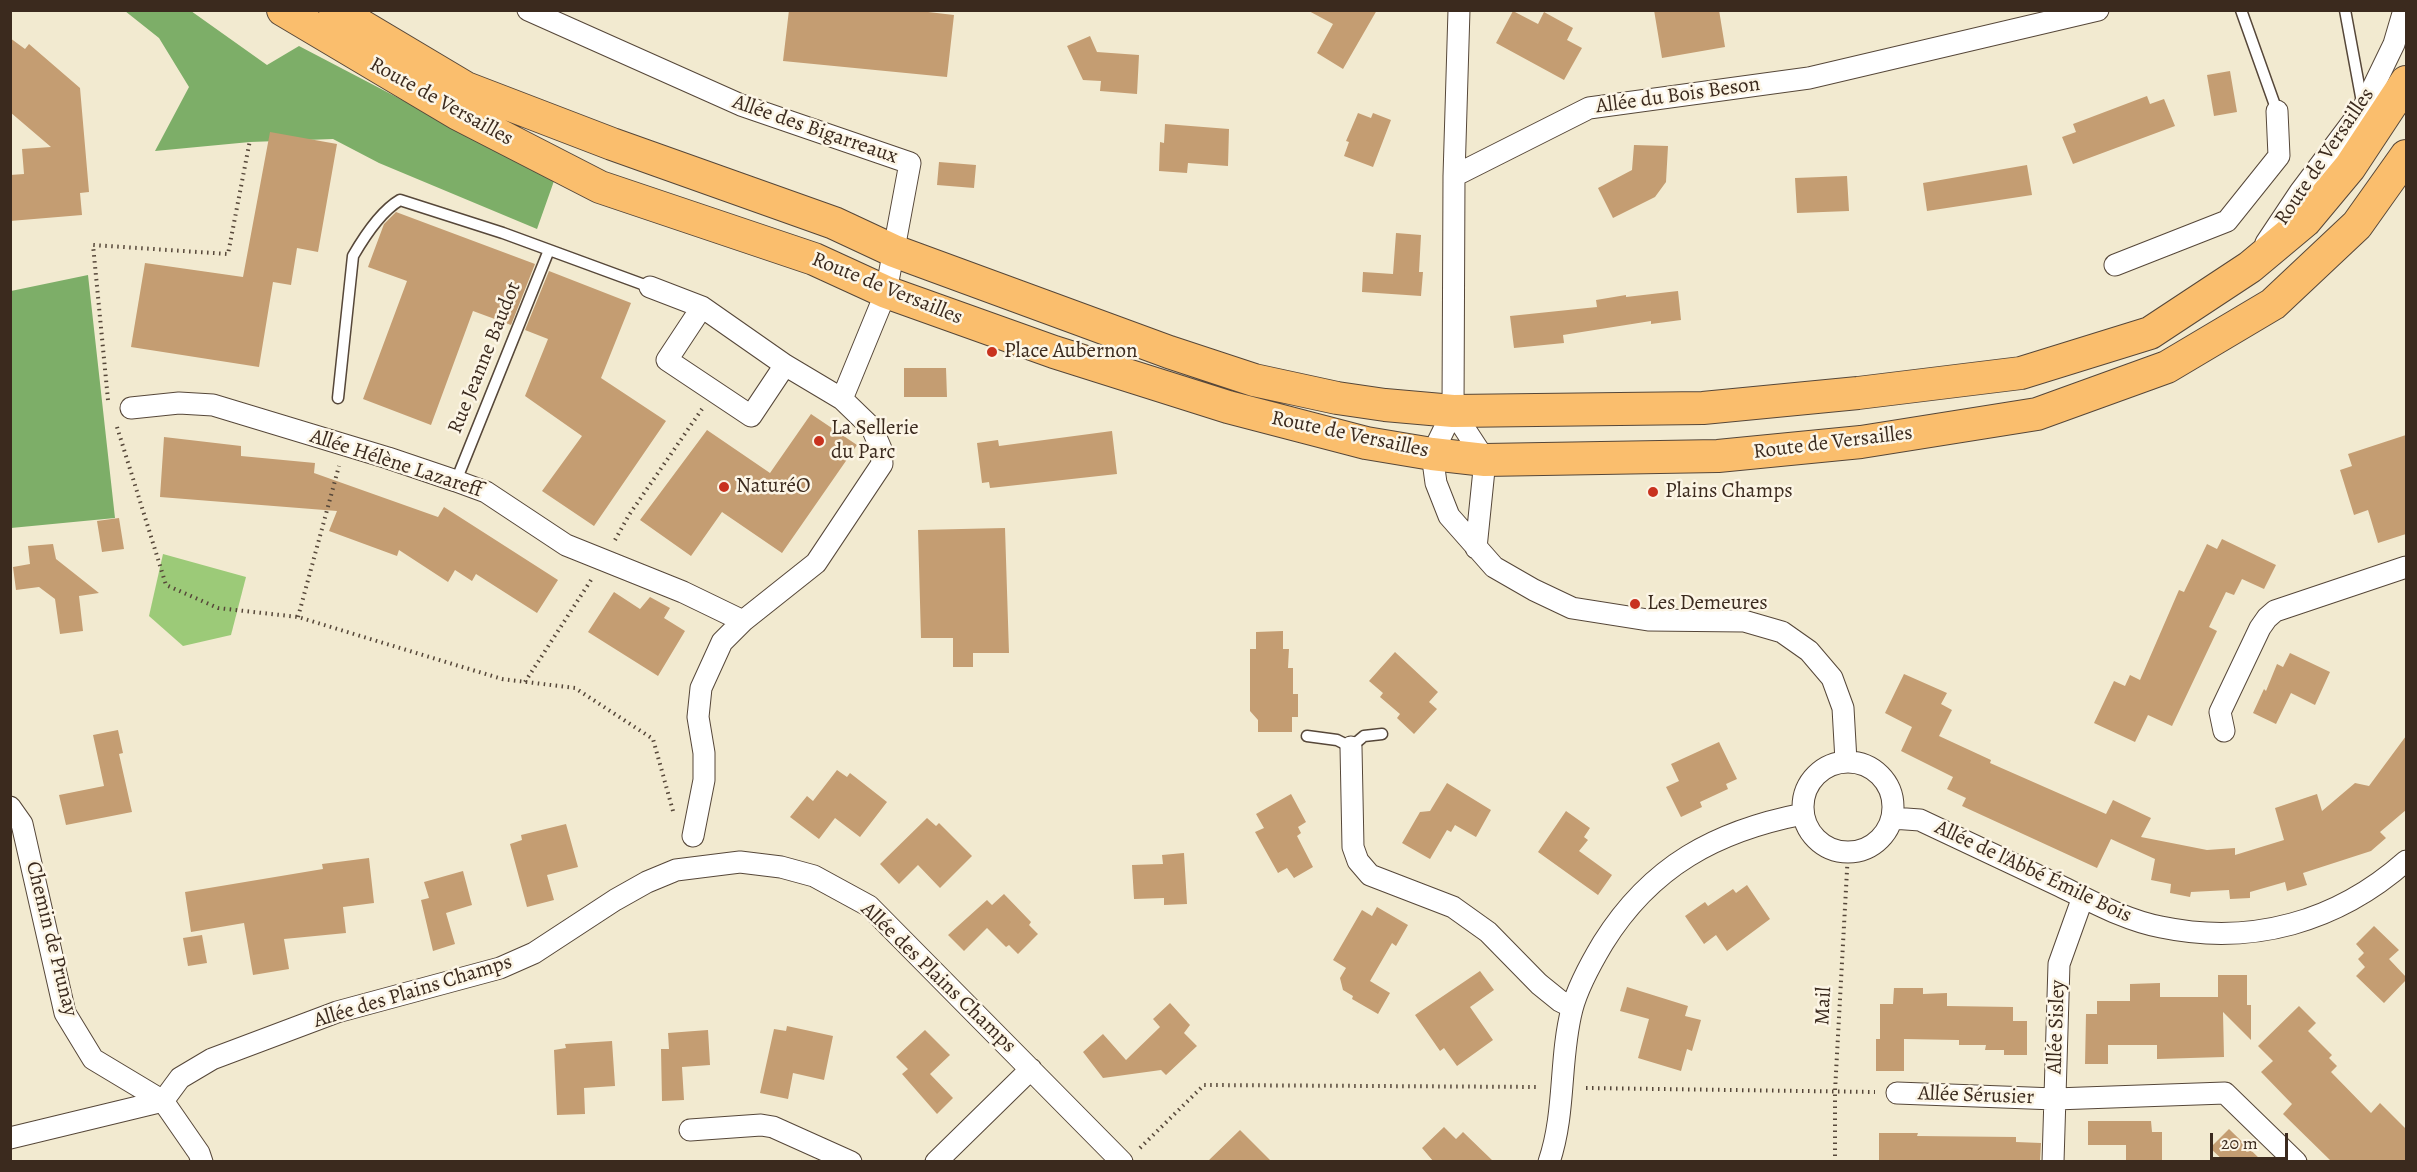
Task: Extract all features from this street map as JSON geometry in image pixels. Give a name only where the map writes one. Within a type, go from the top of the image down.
[{"type":"main road","name":"Route de Versailles","points":[[283,10],[458,114],[600,187],[814,259],[886,292],[1054,352],[1228,407],[1366,443],[1485,460],[1718,456],[1861,442],[2037,414],[2167,368],[2273,304],[2357,225],[2406,156]]},
{"type":"main road","name":"Route de Versailles","points":[[335,10],[466,88],[612,144],[834,223],[894,251],[1169,352],[1254,380],[1359,401],[1453,403],[1555,410],[1704,408],[1858,393],[2021,373],[2150,333],[2250,267],[2312,212],[2350,167],[2406,82]]},
{"type":"street","name":"Allée des Bigarreaux","points":[[528,10],[741,105],[910,163],[886,292],[842,399]]},
{"type":"street","points":[[1459,10],[1454,176],[1453,403],[1432,454],[1436,483],[1449,516],[1494,567],[1572,608],[1648,620],[1744,621],[1782,632],[1809,651],[1832,678],[1843,708],[1846,761]]},
{"type":"street","name":"Allée du Bois Beson","points":[[1454,176],[1589,108],[1809,78],[2098,10]]},
{"type":"street","name":"Route de Versailles","points":[[2250,267],[2300,192],[2363,108],[2394,44],[2404,10]]},
{"type":"street","points":[[2115,265],[2227,221],[2279,156],[2277,111]]},
{"type":"street","points":[[650,287],[702,308],[785,365],[842,399],[872,428],[881,449],[882,464],[816,563],[743,621],[722,642],[700,688],[698,717],[704,753],[704,771],[695,828]]},
{"type":"street","points":[[702,308],[667,360],[751,416],[785,365]]},
{"type":"street","name":"Allée Hélène Lazareff","points":[[119,412],[179,403],[213,405],[456,481],[486,492],[566,545],[683,592],[743,621]]},
{"type":"street","points":[[1453,403],[1485,460],[1476,548]]},
{"type":"street","points":[[2224,731],[2220,712],[2267,618],[2286,607],[2406,567]]},
{"type":"street","points":[[1351,747],[1353,847],[1358,861],[1370,875],[1453,907],[1488,932],[1539,984],[1560,1001],[1572,1007]]},
{"type":"street","points":[[1846,761],[1860,763],[1873,769],[1883,778],[1890,790],[1893,804],[1892,818],[1887,829],[1870,846],[1848,852],[1837,851],[1818,841],[1806,824],[1803,814],[1803,801],[1813,778],[1822,769],[1846,761]]},
{"type":"street","name":"Chemin de Prunay","points":[[10,807],[22,824],[65,1013],[93,1059],[163,1101],[199,1153],[202,1161]]},
{"type":"street","points":[[1550,1161],[1560,1118],[1565,1043],[1572,1007],[1593,960],[1616,922],[1646,889],[1680,861],[1718,838],[1760,823],[1803,814]]},
{"type":"street","name":"Allée de l'Abbé Émile Bois","points":[[1892,818],[1920,820],[2121,915],[2160,927],[2201,933],[2243,933],[2284,927],[2323,914],[2361,896],[2402,872]]},
{"type":"street","name":"Allée des Plains Champs","points":[[163,1101],[180,1078],[212,1059],[337,1012],[500,968],[534,954],[615,900],[647,882],[676,870],[740,862],[781,867],[814,876],[869,906],[1031,1069],[1128,1158]]},
{"type":"street","name":"Allée Sisley","points":[[2053,1161],[2058,964],[2083,897]]},
{"type":"street","points":[[936,1161],[1031,1069]]},
{"type":"street","name":"Allée Sérusier","points":[[1897,1093],[2055,1099],[2226,1093],[2296,1161]]},
{"type":"street","points":[[10,1138],[163,1101]]},
{"type":"street","points":[[690,1130],[761,1125],[773,1127],[851,1161]]},
{"type":"lane","points":[[2241,10],[2277,111]]},
{"type":"lane","points":[[2345,10],[2363,108]]},
{"type":"lane","points":[[338,398],[353,256],[360,243],[394,203],[400,200],[650,287]]},
{"type":"lane","name":"Rue Jeanne Baudot","points":[[456,481],[549,250]]},
{"type":"lane","points":[[1307,736],[1337,740],[1351,747],[1364,736],[1382,734]]},
{"type":"path","points":[[250,140],[228,255],[93,245],[107,397],[119,412],[166,585],[218,608],[298,617],[502,679],[575,688],[653,739],[676,822],[695,828]]},
{"type":"path","points":[[629,515],[715,392]]},
{"type":"path","points":[[298,617],[345,445]]},
{"type":"path","points":[[525,682],[604,560]]},
{"type":"path","name":"Mail","points":[[1835,1161],[1835,1091],[1848,852]]},
{"type":"path","points":[[1128,1158],[1203,1085],[1561,1087],[1897,1093]]},
{"type":"green space","points":[[125,11],[191,11],[267,65],[299,46],[450,125],[560,164],[537,229],[379,163],[333,139],[250,142],[155,151],[189,87],[159,38]]},
{"type":"green space","points":[[88,275],[115,518],[11,528],[11,291]]},
{"type":"green space","points":[[163,554],[246,577],[231,635],[183,646],[149,616]]},
{"type":"building","points":[[789,10],[911,10],[954,15],[947,77],[783,61]]},
{"type":"building","points":[[1307,10],[1377,10],[1343,69],[1317,53],[1333,24]]},
{"type":"building","points":[[1654,10],[1719,10],[1725,47],[1662,58]]},
{"type":"building","points":[[1513,11],[1538,24],[1544,12],[1573,28],[1567,40],[1582,48],[1564,80],[1496,43]]},
{"type":"building","points":[[1090,36],[1097,52],[1139,55],[1137,94],[1100,91],[1101,81],[1083,80],[1067,46]]},
{"type":"building","points":[[10,38],[25,49],[29,44],[80,88],[89,192],[80,193],[82,215],[10,221],[10,175],[24,174],[22,149],[51,147],[10,112]]},
{"type":"building","points":[[2230,71],[2237,112],[2214,116],[2207,75]]},
{"type":"building","points":[[2147,96],[2150,104],[2164,99],[2175,126],[2073,164],[2062,137],[2076,132],[2073,124]]},
{"type":"building","points":[[1358,113],[1371,118],[1373,113],[1391,120],[1373,167],[1344,156],[1349,142],[1346,141]]},
{"type":"building","points":[[1165,124],[1229,129],[1228,166],[1188,163],[1187,173],[1159,171],[1160,142],[1164,143]]},
{"type":"building","points":[[270,132],[337,144],[318,252],[297,248],[291,285],[273,282],[259,367],[131,347],[145,263],[243,277]]},
{"type":"building","points":[[1634,145],[1668,146],[1666,182],[1655,197],[1613,218],[1598,188],[1632,170]]},
{"type":"building","points":[[939,162],[976,165],[974,188],[937,185]]},
{"type":"building","points":[[2027,165],[2032,195],[1927,211],[1923,183]]},
{"type":"building","points":[[1847,176],[1849,211],[1797,213],[1795,178]]},
{"type":"building","points":[[396,212],[535,264],[511,325],[473,311],[431,425],[363,399],[407,281],[368,267],[384,224]]},
{"type":"building","points":[[1396,233],[1421,235],[1419,272],[1423,272],[1421,296],[1362,292],[1363,272],[1393,274]]},
{"type":"building","points":[[549,271],[631,303],[601,378],[666,421],[594,526],[542,491],[582,436],[525,396],[548,339],[525,330]]},
{"type":"building","points":[[1678,291],[1681,320],[1651,324],[1651,321],[1563,335],[1564,343],[1514,348],[1510,316],[1597,307],[1596,300]]},
{"type":"building","points":[[904,368],[946,368],[947,397],[904,397]]},
{"type":"building","points":[[811,414],[857,445],[782,553],[722,512],[691,556],[640,520],[707,430],[770,473]]},
{"type":"building","points":[[1112,431],[1117,474],[990,488],[989,482],[982,483],[977,443],[998,440],[999,446]]},
{"type":"building","points":[[2406,435],[2406,534],[2378,543],[2368,510],[2354,515],[2340,470],[2352,466],[2348,454]]},
{"type":"building","points":[[164,437],[241,446],[241,456],[315,463],[314,473],[438,517],[444,507],[558,580],[537,613],[476,574],[472,581],[455,570],[448,582],[399,550],[397,556],[329,531],[337,511],[160,497]]},
{"type":"building","points":[[119,518],[124,549],[102,552],[97,521]]},
{"type":"building","points":[[1005,528],[1009,653],[973,653],[973,667],[953,667],[953,638],[921,638],[918,530]]},
{"type":"building","points":[[2222,539],[2276,565],[2264,589],[2242,579],[2234,595],[2226,592],[2209,627],[2217,631],[2172,726],[2148,715],[2135,742],[2094,723],[2114,681],[2125,686],[2130,675],[2140,680],[2179,590],[2184,592],[2207,544],[2217,549]]},
{"type":"building","points":[[53,544],[56,559],[99,593],[79,596],[83,631],[60,634],[55,599],[39,587],[16,590],[13,567],[30,564],[28,546]]},
{"type":"building","points":[[614,592],[640,609],[650,597],[670,608],[664,618],[685,631],[658,676],[588,632]]},
{"type":"building","points":[[1283,631],[1283,649],[1289,649],[1288,668],[1293,668],[1293,694],[1298,694],[1298,717],[1292,717],[1292,732],[1258,732],[1258,720],[1250,711],[1250,649],[1256,649],[1256,632]]},
{"type":"building","points":[[1395,652],[1438,692],[1429,702],[1437,709],[1414,734],[1397,718],[1400,714],[1380,697],[1383,693],[1369,681]]},
{"type":"building","points":[[2290,653],[2330,672],[2315,705],[2291,693],[2276,724],[2253,713],[2264,689],[2266,691],[2277,664],[2283,667]]},
{"type":"building","points":[[1904,674],[1947,693],[1941,704],[1952,710],[1939,736],[1991,760],[1990,763],[2106,814],[2113,800],[2151,818],[2141,837],[2207,850],[2235,848],[2235,855],[2284,840],[2275,808],[2317,794],[2322,811],[2355,783],[2369,786],[2406,736],[2406,810],[2380,832],[2386,838],[2371,851],[2303,873],[2307,885],[2287,891],[2285,882],[2250,892],[2250,898],[2230,899],[2229,890],[2191,892],[2190,897],[2170,893],[2171,884],[2151,880],[2155,859],[2111,839],[2097,868],[1962,806],[1966,798],[1947,789],[1953,777],[1901,751],[1912,727],[1885,713]]},
{"type":"building","points":[[118,730],[123,753],[119,754],[132,812],[66,825],[59,795],[104,786],[93,735]]},
{"type":"building","points":[[1719,742],[1737,779],[1726,784],[1728,789],[1700,802],[1702,807],[1681,817],[1666,787],[1679,781],[1671,764]]},
{"type":"building","points":[[837,770],[847,777],[850,773],[887,802],[860,837],[835,818],[819,839],[790,817],[807,796],[813,801]]},
{"type":"building","points":[[1447,783],[1491,810],[1476,837],[1455,825],[1451,832],[1447,830],[1430,859],[1402,843],[1420,812],[1430,811]]},
{"type":"building","points":[[1291,794],[1306,822],[1298,827],[1301,833],[1297,836],[1313,867],[1294,878],[1287,868],[1278,873],[1255,832],[1264,828],[1256,814]]},
{"type":"building","points":[[1566,811],[1590,828],[1584,837],[1588,840],[1579,851],[1612,875],[1598,895],[1538,852]]},
{"type":"building","points":[[927,818],[936,826],[939,823],[972,856],[940,888],[918,865],[899,884],[880,864]]},
{"type":"building","points":[[566,824],[578,867],[547,875],[554,900],[527,907],[510,844],[522,840],[521,835]]},
{"type":"building","points":[[1184,853],[1187,904],[1164,905],[1164,898],[1134,899],[1132,865],[1163,864],[1162,855]]},
{"type":"building","points":[[369,858],[374,903],[343,907],[346,933],[284,939],[289,969],[253,975],[244,923],[191,932],[185,892],[323,869],[322,864]]},
{"type":"building","points":[[463,871],[472,905],[446,913],[455,944],[433,951],[421,900],[429,898],[424,882]]},
{"type":"building","points":[[1747,885],[1770,919],[1727,951],[1716,935],[1704,944],[1685,916],[1705,902],[1708,906],[1733,889],[1736,893]]},
{"type":"building","points":[[1004,894],[1031,922],[1029,925],[1038,934],[1018,954],[1009,945],[1006,947],[987,928],[964,951],[948,935],[987,900],[992,905]]},
{"type":"building","points":[[1377,907],[1408,925],[1396,946],[1392,943],[1370,981],[1390,993],[1378,1014],[1352,999],[1353,996],[1343,990],[1340,978],[1346,968],[1333,960],[1362,910],[1372,916]]},
{"type":"building","points":[[2374,926],[2399,950],[2389,959],[2406,977],[2406,980],[2384,1003],[2356,976],[2365,967],[2358,959],[2364,953],[2356,944]]},
{"type":"building","points":[[202,935],[207,963],[188,966],[183,938]]},
{"type":"building","points":[[1480,971],[1494,990],[1470,1007],[1493,1040],[1457,1066],[1444,1048],[1440,1051],[1415,1015]]},
{"type":"building","points":[[2218,975],[2247,975],[2247,1005],[2251,1005],[2251,1040],[2223,1012],[2224,1057],[2157,1059],[2157,1045],[2108,1045],[2108,1064],[2085,1064],[2086,1014],[2097,1014],[2097,1001],[2130,1001],[2130,984],[2160,983],[2160,997],[2218,997]]},
{"type":"building","points":[[1627,987],[1688,1006],[1685,1016],[1701,1020],[1692,1051],[1687,1049],[1681,1071],[1638,1058],[1649,1019],[1620,1011]]},
{"type":"building","points":[[1894,988],[1923,988],[1923,994],[1947,993],[1947,1006],[2013,1007],[2013,1021],[2027,1021],[2027,1055],[2004,1055],[2004,1050],[1985,1050],[1986,1045],[1959,1045],[1959,1040],[1904,1039],[1904,1071],[1876,1071],[1876,1039],[1880,1039],[1880,1004],[1893,1004]]},
{"type":"building","points":[[1170,1003],[1190,1025],[1184,1033],[1197,1046],[1166,1075],[1161,1070],[1103,1078],[1083,1052],[1103,1034],[1126,1060],[1160,1027],[1153,1019]]},
{"type":"building","points":[[2299,1006],[2316,1023],[2308,1031],[2332,1055],[2329,1058],[2337,1066],[2331,1072],[2371,1113],[2380,1103],[2406,1129],[2406,1161],[2331,1161],[2283,1114],[2292,1104],[2261,1072],[2273,1061],[2258,1046]]},
{"type":"building","points":[[787,1026],[833,1036],[824,1080],[793,1073],[788,1099],[760,1093],[774,1029],[786,1031]]},
{"type":"building","points":[[708,1030],[710,1065],[682,1067],[684,1100],[662,1101],[661,1049],[669,1049],[668,1033]]},
{"type":"building","points":[[925,1030],[950,1055],[930,1074],[953,1098],[937,1114],[902,1074],[908,1069],[896,1057]]},
{"type":"building","points":[[612,1041],[615,1086],[584,1088],[585,1114],[557,1115],[554,1050],[566,1048],[565,1044]]},
{"type":"building","points":[[2088,1121],[2151,1121],[2152,1132],[2162,1132],[2162,1161],[2126,1161],[2126,1145],[2088,1145]]},
{"type":"building","points":[[1444,1127],[1456,1139],[1463,1132],[1493,1161],[1433,1161],[1422,1148]]},
{"type":"building","points":[[2229,1129],[2262,1161],[2224,1161],[2210,1148]]},
{"type":"building","points":[[1240,1130],[1271,1161],[1208,1161]]},
{"type":"building","points":[[1879,1133],[1918,1133],[1917,1136],[2016,1137],[2016,1142],[2041,1143],[2040,1161],[1879,1161]]},
{"type":"place","name":"Place Aubernon","points":[[992,352]]},
{"type":"place","name":"La Sellerie du Parc","points":[[819,441]]},
{"type":"place","name":"NaturéO","points":[[724,487]]},
{"type":"place","name":"Plains Champs","points":[[1653,492]]},
{"type":"place","name":"Les Demeures","points":[[1635,604]]}]
